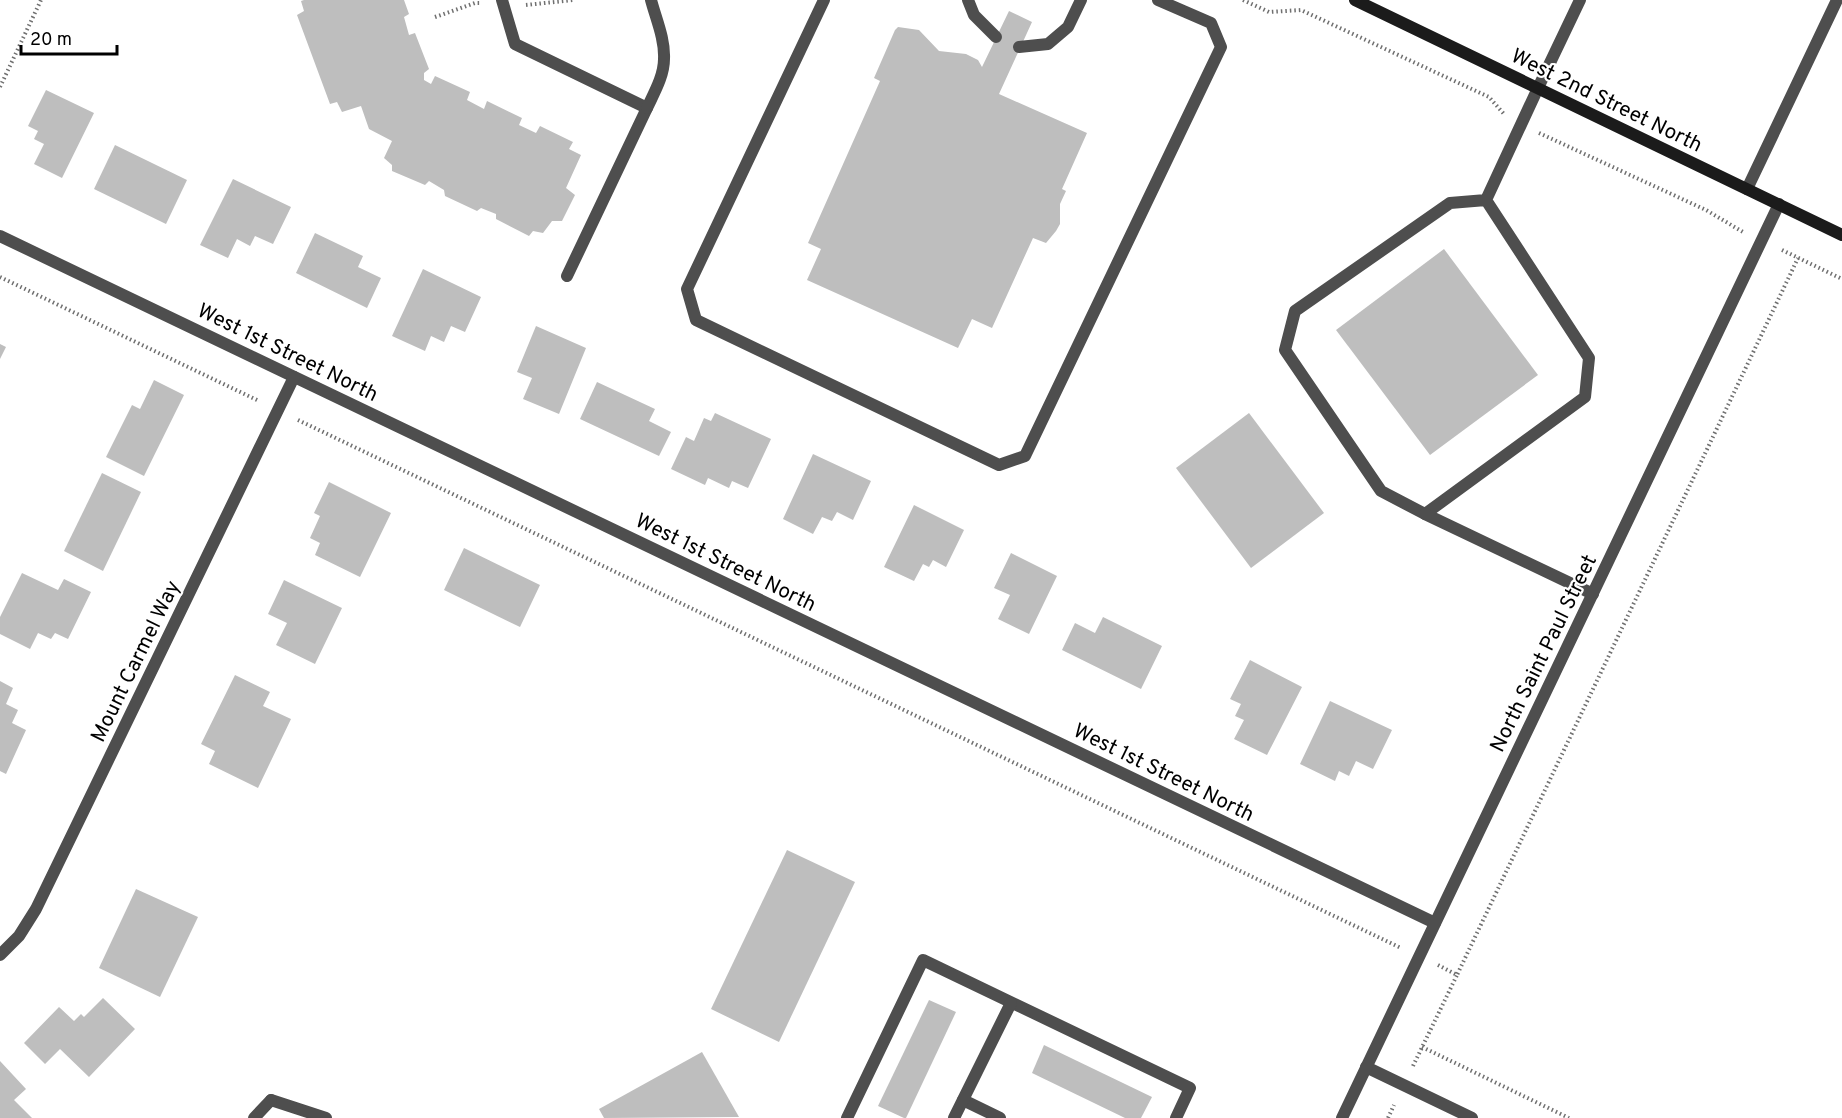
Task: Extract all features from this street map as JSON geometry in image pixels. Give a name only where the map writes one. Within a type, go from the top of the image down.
[{"type":"street","points":[[502,0],[515,44],[647,108]]},
{"type":"street","points":[[567,276],[660,78],[664,60],[662,39],[651,0]]},
{"type":"street","points":[[824,0],[687,289],[696,320],[999,465],[1025,456],[1221,48],[1211,23],[1158,0]]},
{"type":"street","points":[[968,0],[974,15],[996,37]]},
{"type":"street","points":[[1019,47],[1048,44],[1068,27],[1081,0]]},
{"type":"street","name":"West 2nd Street North","points":[[1354,0],[1842,235]]},
{"type":"street","points":[[1486,200],[1580,0]]},
{"type":"street","points":[[1747,189],[1837,0]]},
{"type":"street","points":[[1425,514],[1585,398],[1590,358],[1486,200]]},
{"type":"street","points":[[1486,200],[1450,203],[1295,311],[1286,350],[1381,491],[1453,529],[1593,594]]},
{"type":"street","name":"North Saint Paul Street","points":[[1342,1118],[1779,204]]},
{"type":"street","name":"West 1st Street North","points":[[0,236],[1435,923]]},
{"type":"street","name":"Mount Carmel Way","points":[[0,955],[19,936],[36,909],[294,377]]},
{"type":"street","points":[[847,1118],[923,960],[1190,1088],[1176,1118]]},
{"type":"street","points":[[954,1118],[1011,1003]]},
{"type":"street","points":[[1366,1066],[1472,1118]]},
{"type":"street","points":[[254,1118],[271,1100],[326,1118]]},
{"type":"street","points":[[963,1100],[1000,1118]]},
{"type":"path","points":[[0,87],[41,0]]},
{"type":"path","points":[[1388,1118],[1798,258]]},
{"type":"path","points":[[0,277],[1456,975]]},
{"type":"path","points":[[1422,1047],[1569,1118]]},
{"type":"building","points":[[404,0],[409,14],[404,17],[409,35],[415,33],[429,69],[424,73],[424,80],[431,84],[435,76],[470,92],[467,100],[484,109],[487,101],[522,118],[519,125],[536,133],[540,126],[573,142],[569,149],[581,155],[566,188],[575,195],[562,221],[552,221],[543,233],[533,231],[529,236],[496,219],[496,214],[481,208],[477,211],[445,196],[444,190],[429,181],[425,185],[392,171],[392,165],[384,158],[392,141],[369,129],[361,106],[342,112],[337,102],[330,104],[297,15],[304,11],[301,1]]},
{"type":"building","points":[[1009,11],[1032,22],[999,94],[1087,133],[1062,189],[1066,191],[1060,204],[1060,224],[1056,231],[1046,243],[1033,238],[992,328],[972,319],[958,348],[807,280],[821,249],[808,243],[880,81],[874,78],[895,30],[898,27],[919,30],[939,51],[966,54],[978,60],[982,67]]},
{"type":"building","points":[[46,90],[94,113],[62,178],[34,164],[44,144],[34,139],[38,131],[28,126]]},
{"type":"building","points":[[115,145],[187,180],[166,224],[94,189]]},
{"type":"building","points":[[233,179],[291,207],[273,244],[255,236],[250,246],[237,239],[228,258],[200,245]]},
{"type":"building","points":[[315,233],[363,256],[358,267],[381,278],[367,308],[296,273]]},
{"type":"building","points":[[1444,249],[1538,375],[1430,455],[1336,330]]},
{"type":"building","points":[[423,269],[481,297],[465,332],[451,326],[444,342],[431,336],[425,351],[392,336]]},
{"type":"building","points":[[536,326],[586,348],[559,414],[523,399],[532,378],[517,372]]},
{"type":"building","points":[[0,344],[6,347],[0,359]]},
{"type":"building","points":[[154,380],[184,395],[144,476],[106,457],[132,405],[140,409]]},
{"type":"building","points":[[597,382],[655,409],[649,421],[671,432],[659,456],[580,419]]},
{"type":"building","points":[[715,413],[771,439],[748,488],[732,481],[729,488],[708,478],[705,485],[671,469],[686,437],[694,441],[704,418],[711,421]]},
{"type":"building","points":[[1249,413],[1324,513],[1251,568],[1176,468]]},
{"type":"building","points":[[813,454],[871,481],[853,520],[837,512],[832,521],[822,517],[813,534],[783,519]]},
{"type":"building","points":[[102,473],[141,492],[103,571],[64,551]]},
{"type":"building","points":[[329,482],[391,513],[360,577],[315,555],[320,543],[310,538],[320,516],[314,513]]},
{"type":"building","points":[[914,505],[964,530],[946,567],[933,560],[929,567],[923,564],[914,581],[884,567]]},
{"type":"building","points":[[464,548],[540,585],[520,627],[444,590]]},
{"type":"building","points":[[1011,553],[1057,576],[1029,634],[998,619],[1010,595],[994,588]]},
{"type":"building","points":[[22,573],[58,590],[64,579],[91,592],[68,639],[55,633],[51,639],[38,633],[30,649],[0,634],[0,617]]},
{"type":"building","points":[[284,580],[342,608],[315,664],[276,645],[287,623],[268,614]]},
{"type":"building","points":[[1103,617],[1162,646],[1141,689],[1062,650],[1075,623],[1095,633]]},
{"type":"building","points":[[1250,660],[1302,687],[1267,755],[1234,739],[1244,720],[1235,716],[1241,704],[1230,699]]},
{"type":"building","points":[[235,675],[270,692],[263,706],[291,719],[258,788],[209,764],[215,751],[201,744]]},
{"type":"building","points":[[0,681],[13,688],[6,704],[18,710],[12,723],[26,730],[6,774],[0,771]]},
{"type":"building","points":[[1330,701],[1392,730],[1373,769],[1356,761],[1349,776],[1339,771],[1335,781],[1300,764]]},
{"type":"building","points":[[787,850],[855,882],[779,1042],[711,1009]]},
{"type":"building","points":[[136,889],[198,917],[160,997],[99,968]]},
{"type":"building","points":[[103,998],[135,1029],[89,1077],[60,1049],[45,1064],[24,1043],[59,1007],[74,1021],[81,1014],[84,1017]]},
{"type":"building","points":[[929,1000],[956,1012],[904,1118],[878,1106]]},
{"type":"building","points":[[1044,1045],[1152,1097],[1141,1118],[1125,1118],[1032,1073]]},
{"type":"building","points":[[702,1052],[739,1117],[604,1118],[599,1109]]},
{"type":"building","points":[[0,1061],[26,1089],[14,1100],[32,1118],[0,1118]]}]
